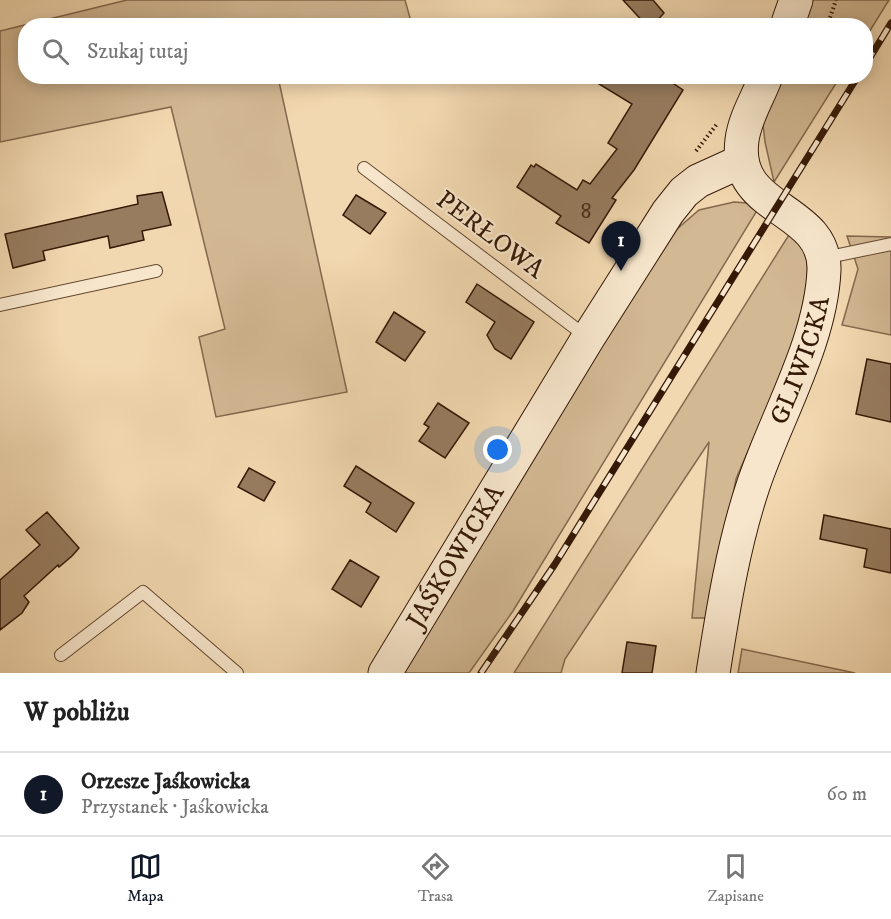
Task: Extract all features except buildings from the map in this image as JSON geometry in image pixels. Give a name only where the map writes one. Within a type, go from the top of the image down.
[{"type":"main road","points":[[790,18],[796,0]]},
{"type":"main road","points":[[742,161],[742,142],[746,122],[763,84]]},
{"type":"main road","name":"GLIWICKA","points":[[714,673],[736,547],[753,487],[811,337],[821,300],[824,258],[810,232],[793,217],[766,199],[750,182],[744,172],[742,161]]},
{"type":"main road","name":"JAŚKOWICKA","points":[[385,673],[588,338],[668,212],[684,192],[698,181],[742,161]]},
{"type":"lane","name":"PERŁOWA","points":[[364,168],[588,338]]},
{"type":"lane","points":[[824,258],[891,244]]},
{"type":"lane","points":[[0,305],[156,271]]},
{"type":"lane","points":[[62,655],[143,592],[237,673]]},
{"type":"path","points":[[829,18],[836,0]]},
{"type":"shaded area","points":[[127,0],[405,0],[410,18],[53,18]]},
{"type":"shaded area","points":[[811,0],[889,0],[873,26],[873,18],[804,18]]},
{"type":"shaded area","points":[[18,27],[18,84],[280,84],[347,392],[216,417],[199,337],[225,329],[171,107],[0,142],[0,31]]},
{"type":"shaded area","points":[[778,84],[836,84],[774,182],[763,124]]},
{"type":"shaded area","points":[[734,202],[761,204],[513,611],[469,673],[396,673],[661,243],[699,210]]},
{"type":"shaded area","points":[[792,230],[808,249],[807,283],[796,339],[736,479],[709,618],[692,618],[709,442],[565,659],[561,673],[514,673]]},
{"type":"shaded area","points":[[847,236],[891,237],[891,335],[842,325],[858,269]]},
{"type":"shaded area","points":[[742,649],[855,673],[738,673]]},
{"type":"railway","points":[[873,53],[891,23]]},
{"type":"railway","points":[[481,673],[555,564],[853,84]]},
{"type":"place","name":"Orzesze Jaśkowicka","points":[[621,271]]}]
